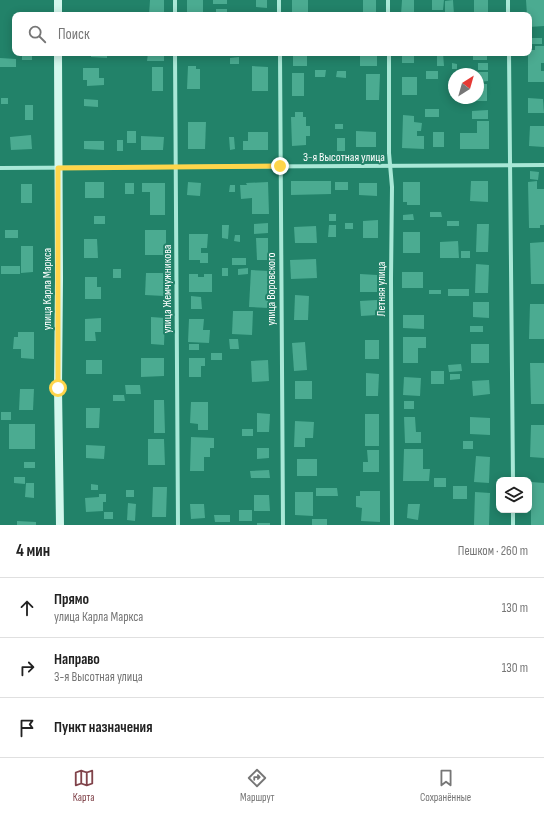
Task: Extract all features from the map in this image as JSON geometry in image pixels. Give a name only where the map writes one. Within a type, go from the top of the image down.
[{"type":"main road","points":[[58,0],[58,12]]},
{"type":"main road","name":"улица Карла Маркса","points":[[58,56],[58,388],[60,525]]},
{"type":"street","points":[[175,0],[175,12]]},
{"type":"street","points":[[279,0],[279,12]]},
{"type":"street","points":[[388,0],[388,12]]},
{"type":"street","points":[[508,0],[508,12]]},
{"type":"street","name":"улица Жемчужникова","points":[[174,56],[178,525]]},
{"type":"street","name":"улица Воровского","points":[[280,56],[283,525]]},
{"type":"street","name":"Летняя улица","points":[[388,56],[390,167],[392,187],[392,525]]},
{"type":"street","points":[[509,56],[513,477]]},
{"type":"street","name":"3-я Высотная улица","points":[[0,168],[544,165]]},
{"type":"street","points":[[513,513],[513,525]]},
{"type":"building","points":[[150,0],[164,0],[164,12],[149,12]]},
{"type":"building","points":[[187,0],[203,0],[203,12],[187,12]]},
{"type":"building","points":[[213,0],[227,0],[227,4],[213,4]]},
{"type":"building","points":[[256,0],[267,0],[267,8],[256,7]]},
{"type":"building","points":[[292,0],[308,0],[308,12],[292,12]]},
{"type":"building","points":[[363,0],[376,0],[376,12],[363,12]]},
{"type":"building","points":[[402,0],[414,0],[414,12],[401,12]]},
{"type":"building","points":[[432,0],[444,0],[443,10],[432,10]]},
{"type":"building","points":[[453,0],[454,12],[445,12],[445,1]]},
{"type":"building","points":[[474,0],[488,0],[488,12],[474,12]]},
{"type":"building","points":[[526,0],[544,0],[544,26],[532,27],[532,12],[527,12]]},
{"type":"building","points":[[216,9],[227,9],[227,12],[216,12]]},
{"type":"building","points":[[532,38],[542,38],[542,44],[532,44]]},
{"type":"building","points":[[535,46],[544,46],[544,63],[541,63],[541,71],[544,71],[544,82],[528,82],[528,56],[532,56],[532,50],[535,50]]},
{"type":"building","points":[[22,56],[32,56],[32,60],[22,60]]},
{"type":"building","points":[[107,56],[107,58],[91,57]]},
{"type":"building","points":[[148,56],[164,56],[164,61],[147,61]]},
{"type":"building","points":[[293,56],[307,56],[307,66],[293,66]]},
{"type":"building","points":[[360,56],[377,56],[377,66],[360,66]]},
{"type":"building","points":[[402,56],[414,56],[414,63],[402,63]]},
{"type":"building","points":[[437,56],[443,56],[444,66],[437,66]]},
{"type":"building","points":[[473,56],[487,56],[487,60],[473,60]]},
{"type":"building","points":[[239,57],[239,64],[230,64],[230,58]]},
{"type":"building","points":[[0,58],[16,59],[16,67],[0,67]]},
{"type":"building","points":[[452,63],[457,64],[457,68],[452,68]]},
{"type":"building","points":[[478,63],[488,63],[488,70],[478,68]]},
{"type":"building","points":[[188,66],[196,66],[196,69],[200,69],[200,89],[187,89]]},
{"type":"building","points":[[252,66],[268,67],[268,91],[252,91]]},
{"type":"building","points":[[152,67],[163,67],[163,91],[152,91]]},
{"type":"building","points":[[83,68],[99,68],[99,78],[104,78],[104,85],[87,86],[87,80],[83,80]]},
{"type":"building","points":[[315,70],[326,70],[325,77],[315,77]]},
{"type":"building","points":[[337,71],[346,71],[346,78],[336,77]]},
{"type":"building","points":[[426,71],[438,71],[438,79],[426,79]]},
{"type":"building","points":[[484,72],[488,72],[488,81],[484,81]]},
{"type":"building","points":[[292,73],[304,73],[304,96],[292,96]]},
{"type":"building","points":[[366,74],[380,74],[379,100],[366,100]]},
{"type":"building","points":[[402,77],[417,77],[417,95],[402,95]]},
{"type":"building","points":[[484,84],[487,84],[487,101],[484,101]]},
{"type":"building","points":[[1,98],[8,98],[8,104],[1,104]]},
{"type":"building","points":[[528,98],[543,99],[544,113],[528,113]]},
{"type":"building","points":[[84,99],[98,100],[98,107],[84,106]]},
{"type":"building","points":[[25,105],[33,105],[33,120],[25,120]]},
{"type":"building","points":[[425,109],[439,109],[439,117],[425,117]]},
{"type":"building","points":[[488,110],[488,119],[472,119],[472,111]]},
{"type":"building","points":[[295,112],[303,112],[303,117],[306,117],[306,126],[310,126],[310,136],[306,136],[306,145],[292,146],[291,117],[295,117]]},
{"type":"building","points":[[403,115],[414,116],[414,122],[422,123],[421,131],[417,131],[417,136],[424,136],[424,149],[402,148]]},
{"type":"building","points":[[477,121],[489,121],[489,149],[460,149],[460,133],[477,133]]},
{"type":"building","points":[[188,122],[206,122],[205,149],[188,149]]},
{"type":"building","points":[[335,124],[343,124],[343,129],[335,129]]},
{"type":"building","points":[[530,126],[544,126],[544,147],[529,146]]},
{"type":"building","points":[[127,131],[136,131],[136,143],[127,143]]},
{"type":"building","points":[[356,131],[376,132],[376,147],[356,147]]},
{"type":"building","points":[[248,132],[268,132],[268,150],[243,150],[243,141],[248,141]]},
{"type":"building","points":[[433,132],[444,132],[444,147],[433,147]]},
{"type":"building","points":[[31,135],[32,149],[11,150],[10,137]]},
{"type":"building","points":[[141,136],[164,137],[163,150],[141,150]]},
{"type":"building","points":[[229,137],[234,137],[235,149],[230,150]]},
{"type":"building","points":[[337,138],[345,138],[345,151],[337,151]]},
{"type":"building","points":[[117,140],[123,140],[123,151],[117,151]]},
{"type":"building","points":[[84,141],[104,141],[104,150],[84,149]]},
{"type":"building","points":[[530,171],[539,172],[538,180],[530,179]]},
{"type":"building","points":[[291,181],[331,181],[331,194],[291,195]]},
{"type":"building","points":[[471,181],[488,181],[488,202],[470,201]]},
{"type":"building","points":[[537,181],[537,189],[544,189],[544,225],[540,225],[540,228],[529,228],[528,182]]},
{"type":"building","points":[[85,182],[104,182],[104,198],[85,198]]},
{"type":"building","points":[[188,182],[201,183],[200,196],[187,195]]},
{"type":"building","points":[[268,182],[269,214],[252,214],[252,198],[241,199],[240,185],[247,185],[246,183]]},
{"type":"building","points":[[335,182],[348,182],[348,190],[335,190]]},
{"type":"building","points":[[403,182],[420,182],[420,205],[407,205],[407,202],[403,202]]},
{"type":"building","points":[[125,183],[134,183],[134,194],[125,194]]},
{"type":"building","points":[[142,183],[165,183],[165,215],[150,215],[150,192],[142,192]]},
{"type":"building","points":[[359,183],[377,183],[377,196],[359,195]]},
{"type":"building","points":[[21,184],[32,184],[32,203],[21,203]]},
{"type":"building","points":[[230,185],[235,185],[235,192],[229,192]]},
{"type":"building","points":[[430,212],[441,212],[442,217],[430,217]]},
{"type":"building","points":[[329,214],[336,214],[336,221],[329,221]]},
{"type":"building","points":[[413,214],[414,220],[403,220],[403,215]]},
{"type":"building","points":[[94,216],[105,216],[105,224],[94,224]]},
{"type":"building","points":[[378,220],[378,238],[363,238],[363,221]]},
{"type":"building","points":[[447,221],[459,221],[459,226],[447,226]]},
{"type":"building","points":[[268,223],[268,233],[254,234],[254,224]]},
{"type":"building","points":[[345,223],[353,223],[353,229],[345,229]]},
{"type":"building","points":[[477,224],[489,224],[488,252],[476,252]]},
{"type":"building","points":[[222,225],[229,225],[228,239],[222,238]]},
{"type":"building","points":[[329,225],[336,225],[336,237],[328,237]]},
{"type":"building","points":[[316,226],[317,243],[295,243],[294,227]]},
{"type":"building","points":[[5,230],[18,230],[18,238],[5,238]]},
{"type":"building","points":[[145,230],[166,230],[166,255],[145,255]]},
{"type":"building","points":[[403,232],[420,232],[420,253],[403,253]]},
{"type":"building","points":[[189,234],[208,234],[207,248],[201,248],[201,253],[208,253],[208,263],[200,263],[200,260],[189,260]]},
{"type":"building","points":[[235,235],[240,235],[240,242],[234,241]]},
{"type":"building","points":[[256,238],[268,238],[268,260],[257,260]]},
{"type":"building","points":[[84,239],[97,239],[98,258],[84,258]]},
{"type":"building","points":[[458,241],[459,258],[440,258],[440,242]]},
{"type":"building","points":[[544,242],[544,284],[531,284],[530,243]]},
{"type":"building","points":[[21,246],[33,246],[33,272],[21,273]]},
{"type":"building","points":[[461,251],[470,251],[470,258],[461,258]]},
{"type":"building","points":[[232,258],[246,258],[246,265],[232,265]]},
{"type":"building","points":[[316,259],[317,278],[291,279],[290,260]]},
{"type":"building","points":[[476,264],[489,265],[488,293],[475,293]]},
{"type":"building","points":[[1,266],[20,266],[20,274],[1,274]]},
{"type":"building","points":[[222,268],[228,268],[228,276],[222,276]]},
{"type":"building","points":[[248,268],[248,274],[238,275],[238,269]]},
{"type":"building","points":[[113,269],[121,269],[121,278],[113,278]]},
{"type":"building","points":[[251,270],[269,271],[268,308],[249,307]]},
{"type":"building","points":[[402,272],[423,272],[423,288],[402,288]]},
{"type":"building","points":[[146,273],[164,273],[164,296],[145,295]]},
{"type":"building","points":[[189,274],[198,274],[198,277],[204,277],[204,274],[212,274],[212,292],[189,292]]},
{"type":"building","points":[[360,274],[377,275],[377,292],[360,292]]},
{"type":"building","points":[[85,277],[97,277],[97,287],[101,287],[101,299],[85,299]]},
{"type":"building","points":[[448,289],[469,289],[469,296],[448,296]]},
{"type":"building","points":[[429,290],[441,290],[441,294],[429,294]]},
{"type":"building","points":[[295,295],[309,296],[308,320],[294,320]]},
{"type":"building","points":[[191,296],[201,297],[202,309],[191,309]]},
{"type":"building","points":[[377,300],[377,315],[361,316],[360,301]]},
{"type":"building","points":[[473,302],[489,302],[489,318],[473,317]]},
{"type":"building","points":[[530,304],[544,304],[544,339],[529,339]]},
{"type":"building","points":[[233,311],[253,311],[252,335],[232,334]]},
{"type":"building","points":[[403,315],[424,315],[424,329],[403,328]]},
{"type":"building","points":[[151,317],[165,318],[164,345],[151,344]]},
{"type":"building","points":[[101,318],[101,332],[95,332],[96,341],[85,341],[85,319]]},
{"type":"building","points":[[189,319],[204,319],[203,330],[210,330],[209,343],[188,342]]},
{"type":"building","points":[[470,326],[483,326],[483,332],[470,332]]},
{"type":"building","points":[[18,332],[34,332],[34,359],[21,358],[21,349],[13,349],[14,337],[18,337]]},
{"type":"building","points":[[403,337],[426,337],[426,348],[418,348],[418,363],[403,363]]},
{"type":"building","points":[[229,339],[238,339],[239,349],[230,349]]},
{"type":"building","points":[[365,340],[379,340],[379,359],[365,359]]},
{"type":"building","points":[[305,342],[307,370],[294,371],[292,343]]},
{"type":"building","points":[[189,344],[199,344],[199,350],[189,350]]},
{"type":"building","points":[[471,344],[489,344],[489,363],[471,363]]},
{"type":"building","points":[[211,353],[222,353],[222,360],[211,360]]},
{"type":"building","points":[[141,358],[164,358],[164,376],[141,377]]},
{"type":"building","points":[[189,358],[205,358],[205,366],[201,366],[201,377],[189,377]]},
{"type":"building","points":[[86,360],[102,360],[102,374],[86,374]]},
{"type":"building","points":[[268,360],[269,381],[252,382],[251,361]]},
{"type":"building","points":[[530,363],[544,363],[544,404],[531,404]]},
{"type":"building","points":[[461,364],[462,371],[449,372],[448,365]]},
{"type":"building","points":[[431,371],[444,371],[444,384],[431,384]]},
{"type":"building","points":[[366,373],[379,374],[378,396],[366,396]]},
{"type":"building","points":[[450,374],[460,374],[460,379],[450,380]]},
{"type":"building","points":[[404,377],[421,378],[420,396],[403,395]]},
{"type":"building","points":[[489,380],[490,394],[473,396],[472,381]]},
{"type":"building","points":[[295,381],[312,381],[312,399],[295,399]]},
{"type":"building","points":[[125,385],[140,385],[141,394],[126,394]]},
{"type":"building","points":[[20,389],[34,389],[33,410],[19,410]]},
{"type":"building","points":[[113,395],[124,395],[125,401],[113,401]]},
{"type":"building","points":[[154,400],[164,400],[165,433],[154,433]]},
{"type":"building","points":[[404,401],[414,401],[414,409],[404,409]]},
{"type":"building","points":[[191,402],[208,402],[208,430],[198,430],[198,424],[190,423]]},
{"type":"building","points":[[86,408],[100,408],[99,428],[86,428]]},
{"type":"building","points":[[1,412],[11,412],[11,420],[1,420]]},
{"type":"building","points":[[257,413],[270,414],[269,432],[257,432]]},
{"type":"building","points":[[365,414],[379,414],[379,446],[365,446]]},
{"type":"building","points":[[404,417],[415,417],[416,432],[421,432],[421,443],[405,443]]},
{"type":"building","points":[[470,417],[490,418],[490,435],[470,434]]},
{"type":"building","points":[[295,421],[314,422],[313,438],[305,438],[305,447],[294,447]]},
{"type":"building","points":[[9,424],[35,424],[35,449],[9,449]]},
{"type":"building","points":[[531,425],[544,425],[544,458],[530,457]]},
{"type":"building","points":[[242,429],[253,429],[253,436],[242,436]]},
{"type":"building","points":[[191,437],[214,438],[214,448],[210,448],[210,457],[204,457],[204,471],[190,471]]},
{"type":"building","points":[[148,439],[164,439],[165,465],[148,465]]},
{"type":"building","points":[[463,441],[473,441],[473,449],[463,449]]},
{"type":"building","points":[[86,445],[105,446],[104,459],[86,458]]},
{"type":"building","points":[[257,448],[269,448],[269,458],[257,459]]},
{"type":"building","points":[[404,449],[423,449],[423,469],[430,469],[429,481],[403,481]]},
{"type":"building","points":[[367,450],[379,450],[379,472],[363,472],[363,462],[368,462]]},
{"type":"building","points":[[476,456],[490,457],[489,483],[474,482]]},
{"type":"building","points":[[297,459],[317,459],[317,476],[297,476]]},
{"type":"building","points":[[24,462],[35,462],[35,468],[24,468]]},
{"type":"building","points":[[269,470],[270,478],[251,478],[250,471]]},
{"type":"building","points":[[14,477],[25,477],[25,484],[14,483]]},
{"type":"building","points":[[434,478],[446,478],[446,487],[434,487]]},
{"type":"building","points":[[532,482],[544,483],[544,525],[531,525]]},
{"type":"building","points":[[26,483],[34,483],[34,498],[25,497]]},
{"type":"building","points":[[91,484],[98,485],[98,490],[91,490]]},
{"type":"building","points":[[453,486],[467,486],[467,499],[453,499]]},
{"type":"building","points":[[153,487],[167,487],[166,517],[152,517]]},
{"type":"building","points":[[316,488],[337,488],[338,496],[316,496]]},
{"type":"building","points":[[126,490],[134,490],[134,497],[126,497]]},
{"type":"building","points":[[360,491],[380,491],[380,522],[361,521],[362,508],[356,507],[356,496],[360,496]]},
{"type":"building","points":[[295,492],[313,492],[313,516],[295,515]]},
{"type":"building","points":[[475,492],[490,493],[489,525],[474,525]]},
{"type":"building","points":[[99,494],[106,494],[106,502],[103,502],[103,511],[86,512],[85,498],[99,497]]},
{"type":"building","points":[[254,495],[269,495],[270,511],[254,511]]},
{"type":"building","points":[[128,503],[136,504],[135,521],[127,520]]},
{"type":"building","points":[[190,504],[204,504],[205,518],[191,519]]},
{"type":"building","points":[[408,504],[420,504],[418,520],[407,518]]},
{"type":"building","points":[[239,510],[252,510],[252,521],[239,521]]},
{"type":"building","points":[[104,512],[113,512],[113,519],[104,519]]},
{"type":"building","points":[[214,515],[230,515],[230,522],[215,522]]},
{"type":"building","points":[[312,519],[327,519],[327,525],[312,525]]},
{"type":"building","points":[[17,521],[36,522],[36,525],[17,525]]},
{"type":"building","points":[[257,523],[270,523],[270,525],[257,525]]},
{"type":"route","points":[[58,388],[58,168],[280,166]]}]
